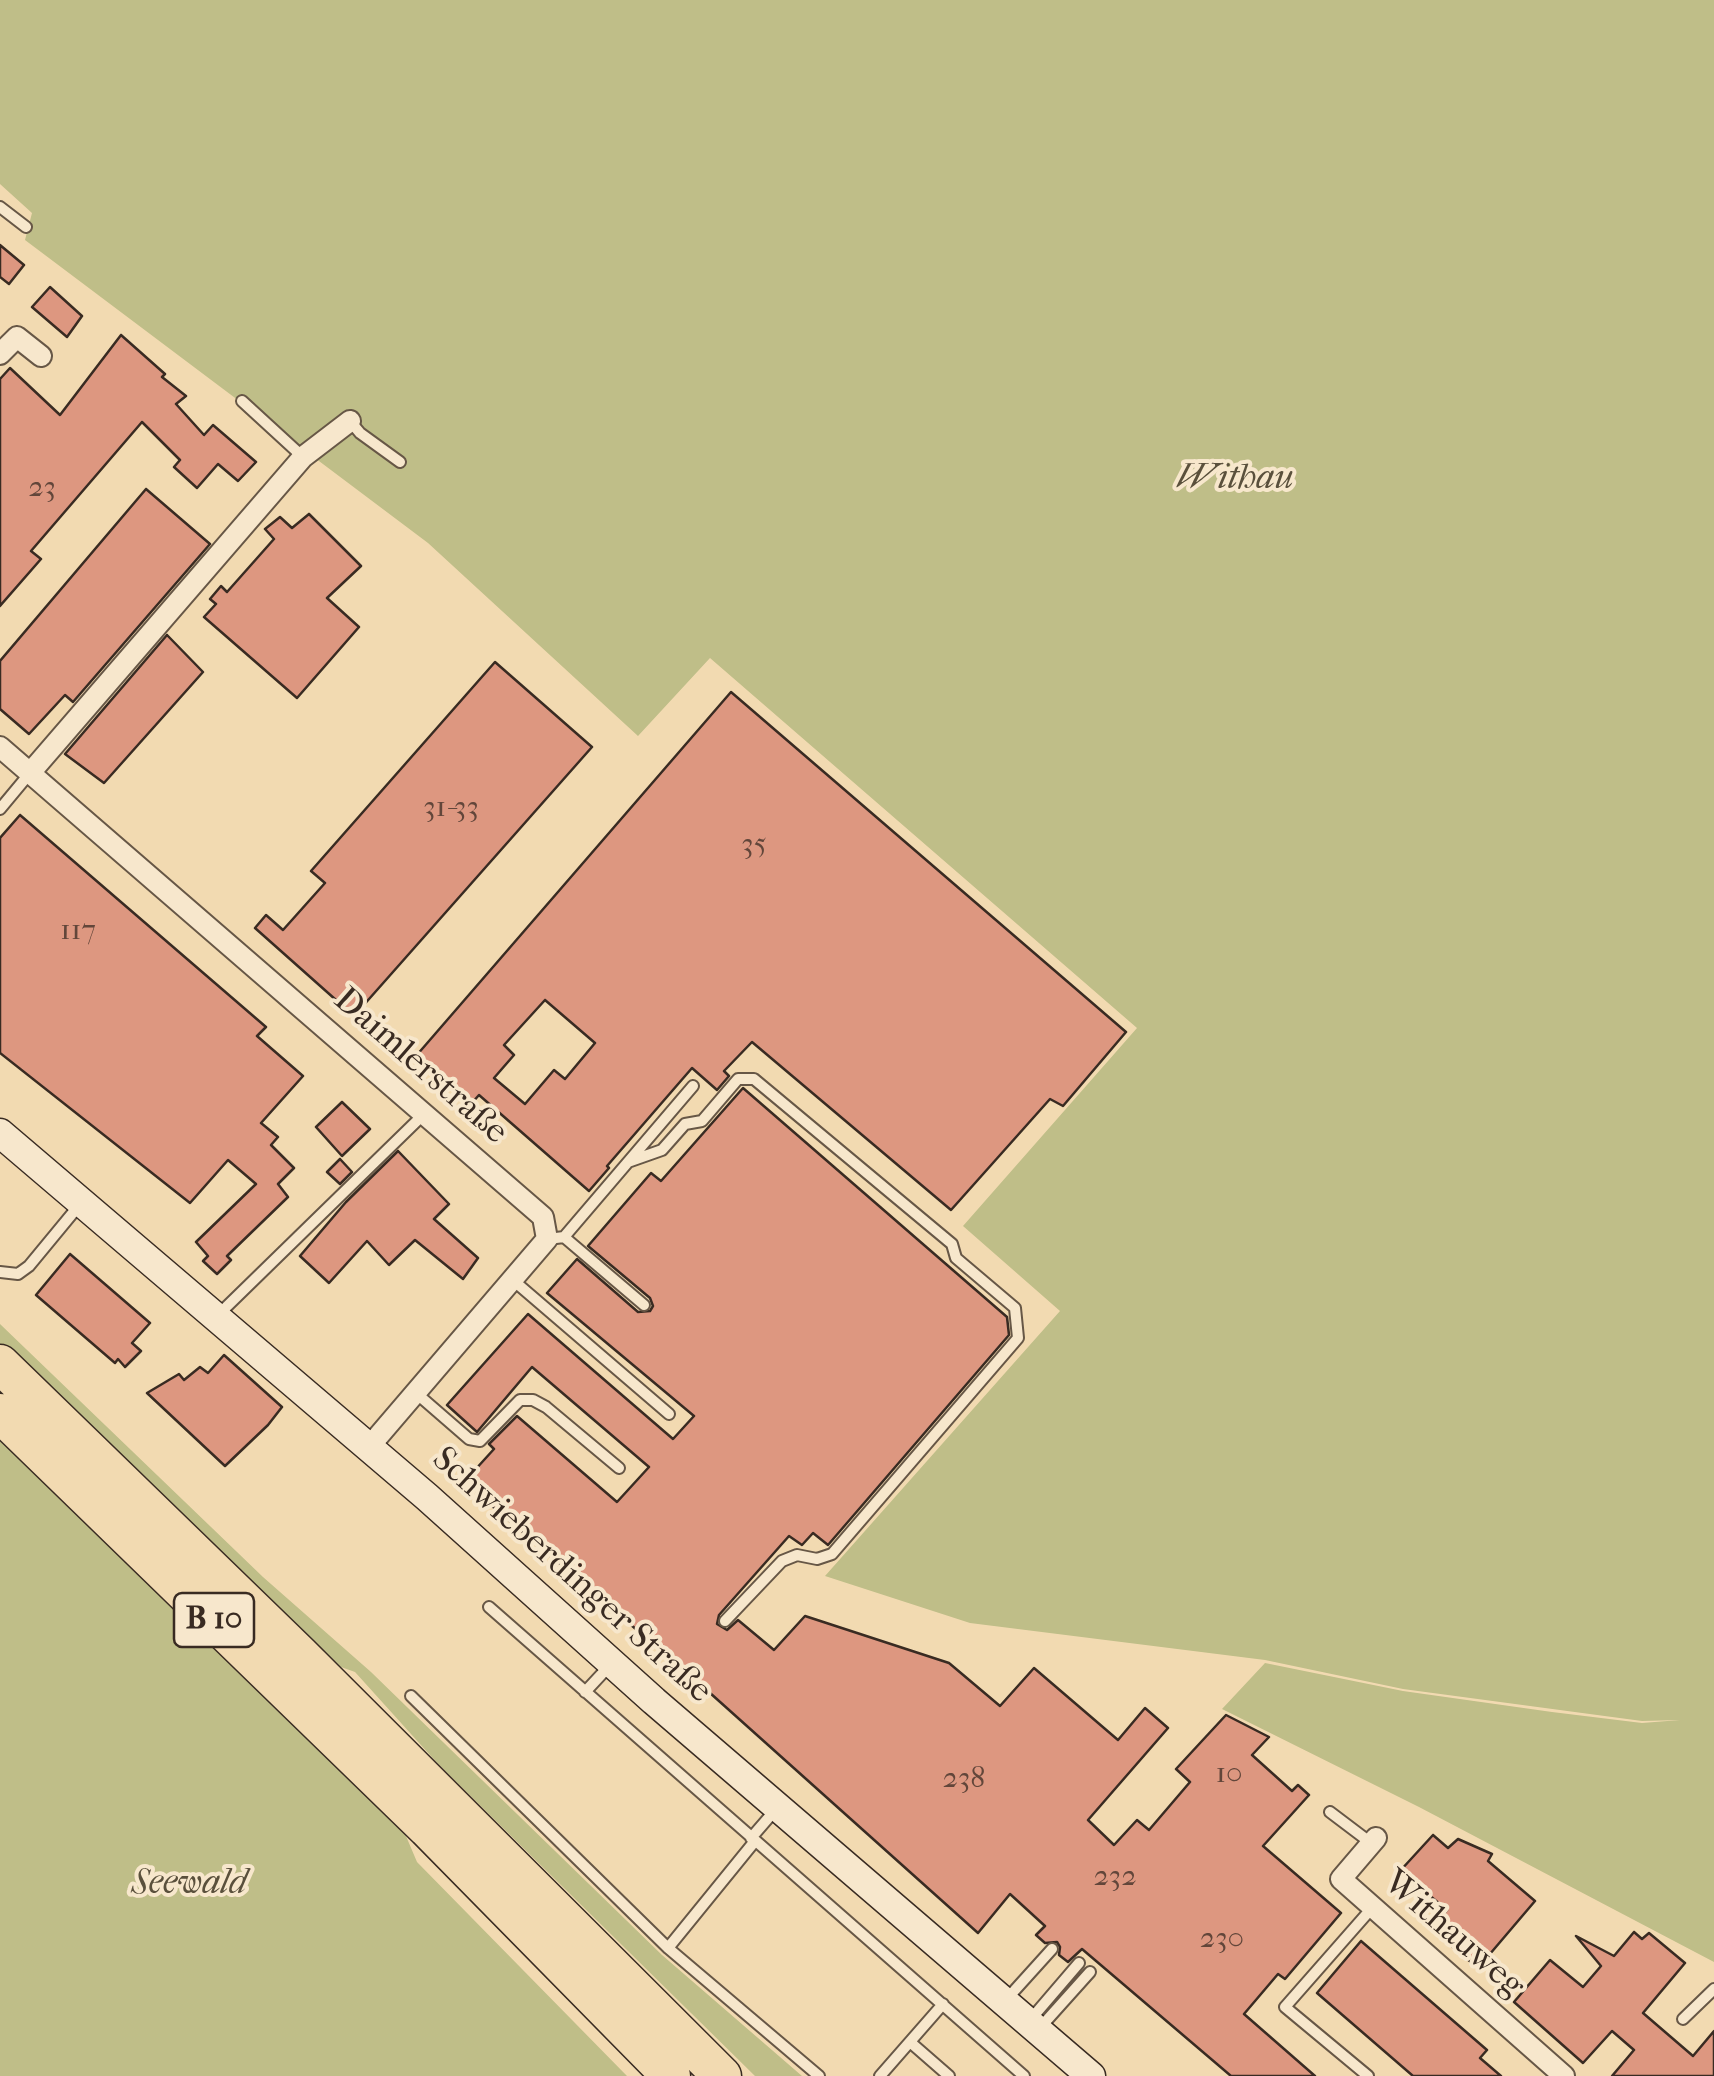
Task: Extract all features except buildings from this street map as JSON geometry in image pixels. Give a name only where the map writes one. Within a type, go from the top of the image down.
[{"type":"highway","name":"B 10","points":[[0,1364],[300,1655],[722,2076]]},
{"type":"highway","name":"B 10","points":[[0,1413],[427,1828],[671,2076]]},
{"type":"highway","name":"B 10","points":[[679,2033],[732,2064],[744,2076]]},
{"type":"street","points":[[0,354],[18,337],[41,356]]},
{"type":"street","points":[[30,773],[303,457],[350,421]]},
{"type":"street","name":"Daimlerstraße","points":[[0,747],[543,1217],[555,1238]]},
{"type":"street","name":"Schwieberdinger Straße","points":[[0,1132],[1091,2076]]},
{"type":"street","points":[[368,1447],[555,1238]]},
{"type":"street","name":"Withauweg","points":[[1373,1841],[1340,1879],[1564,2076]]},
{"type":"lane","points":[[0,207],[26,227]]},
{"type":"lane","points":[[242,401],[303,457]]},
{"type":"lane","points":[[350,421],[400,462]]},
{"type":"lane","points":[[0,809],[30,773]]},
{"type":"lane","points":[[628,1162],[662,1150],[685,1124],[702,1121],[738,1078],[754,1079],[952,1244],[956,1258],[1014,1308],[1018,1338],[832,1554],[817,1558],[797,1555],[782,1561],[726,1621]]},
{"type":"lane","points":[[644,1305],[555,1238],[693,1086]]},
{"type":"lane","points":[[216,1317],[424,1114]]},
{"type":"lane","points":[[0,1272],[18,1274],[29,1266],[81,1203]]},
{"type":"lane","points":[[514,1281],[669,1414]]},
{"type":"lane","points":[[415,1393],[469,1439],[480,1441],[520,1400],[533,1400],[619,1468]]},
{"type":"lane","points":[[489,1607],[1024,2076]]},
{"type":"lane","points":[[585,1692],[612,1663]]},
{"type":"lane","points":[[411,1696],[668,1948],[819,2076]]},
{"type":"lane","points":[[668,1948],[778,1807]]},
{"type":"lane","points":[[1330,1812],[1373,1841]]},
{"type":"lane","points":[[1368,2076],[1285,2007],[1372,1908]]},
{"type":"lane","points":[[1004,2002],[1052,1949]]},
{"type":"lane","points":[[1033,2026],[1079,1963]]},
{"type":"lane","points":[[1033,2026],[1090,1972]]},
{"type":"lane","points":[[1682,2020],[1714,1990]]},
{"type":"lane","points":[[882,2075],[942,2004]]},
{"type":"lane","points":[[910,2042],[949,2076]]},
{"type":"green space","name":"Withau","points":[[0,0],[1714,0],[1714,1962],[1222,1709],[1265,1663],[1403,1691],[1552,1712],[1642,1723],[1680,1720],[1642,1721],[1403,1689],[1265,1660],[970,1623],[825,1576],[1060,1311],[963,1226],[1137,1028],[710,658],[638,736],[428,543],[25,240],[32,213],[0,184]]},
{"type":"green space","points":[[0,1324],[263,1577],[371,1672],[662,1955],[802,2076],[755,2076],[439,1765],[355,1672],[341,1667],[0,1348]]},
{"type":"green space","name":"Seewald","points":[[0,1435],[403,1829],[417,1862],[627,2076],[0,2076]]}]
